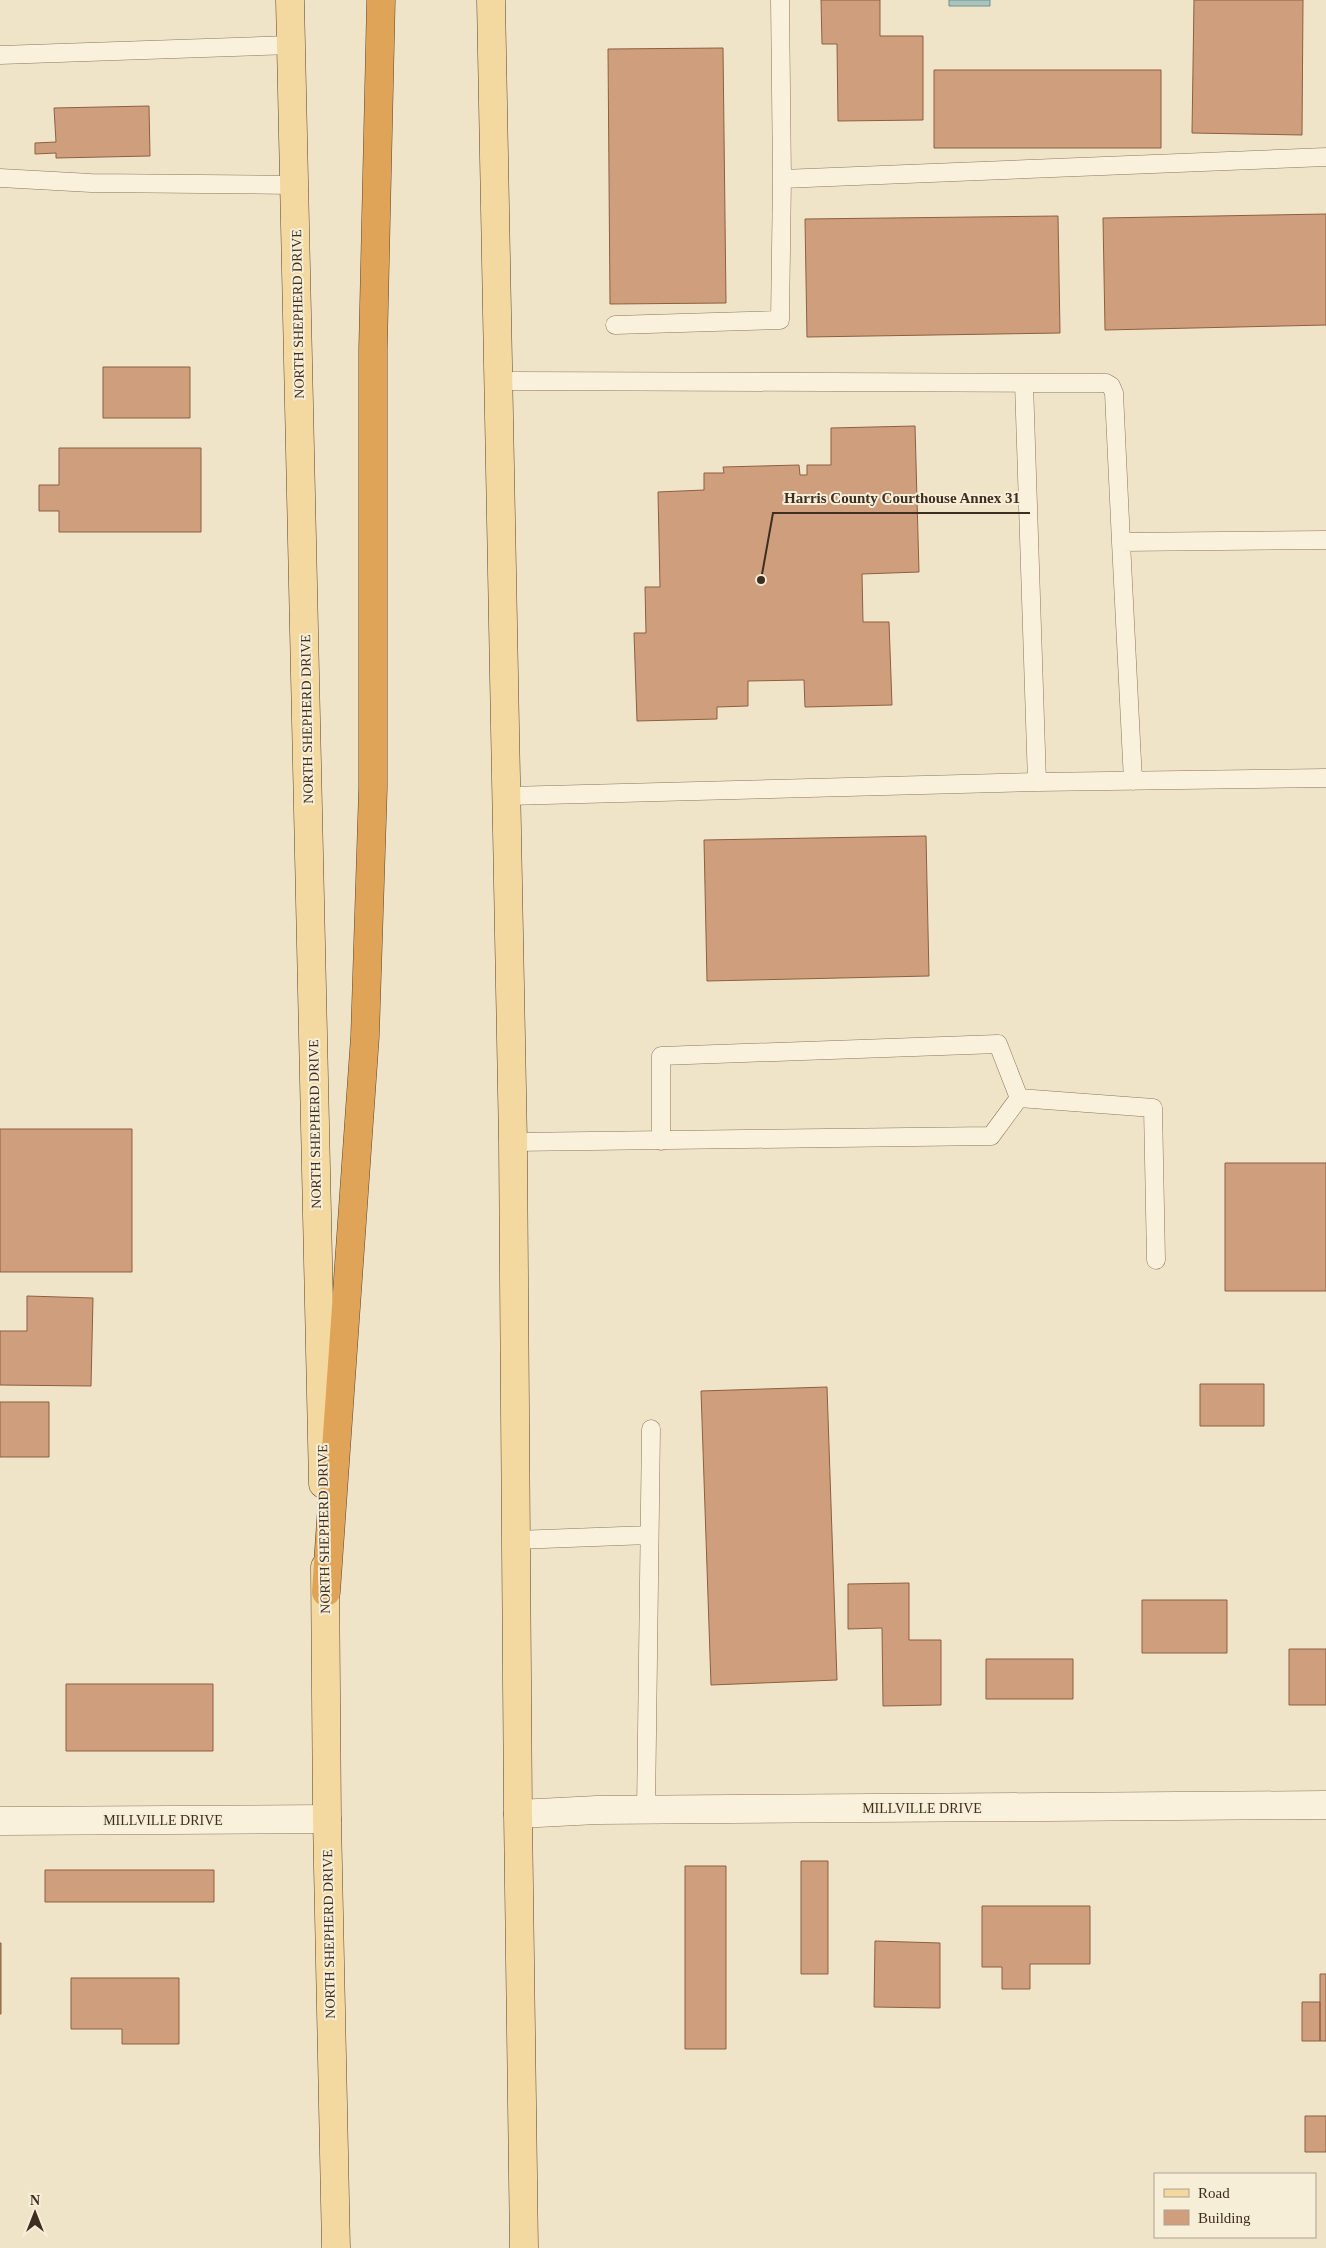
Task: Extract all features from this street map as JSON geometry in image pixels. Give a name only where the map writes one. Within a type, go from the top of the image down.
[{"type":"highway","points":[[326,1592],[366,1026],[373,788],[373,349],[381,0]]},
{"type":"main road","name":"NORTH SHEPHERD DRIVE","points":[[290,0],[326,1592],[327,1819],[336,2248]]},
{"type":"main road","points":[[491,0],[513,1142],[518,1814],[524,2248]]},
{"type":"street","name":"MILLVILLE DRIVE","points":[[518,1814],[597,1810],[1326,1805]]},
{"type":"street","name":"MILLVILLE DRIVE","points":[[0,1821],[327,1819]]},
{"type":"lane","points":[[615,325],[780,320],[782,179],[780,0]]},
{"type":"lane","points":[[0,55],[292,45]]},
{"type":"lane","points":[[782,179],[1326,157]]},
{"type":"lane","points":[[0,178],[91,183],[295,185]]},
{"type":"lane","points":[[498,381],[1106,383],[1111,386],[1114,393],[1133,780]]},
{"type":"lane","points":[[1024,383],[1037,782]]},
{"type":"lane","points":[[1121,542],[1326,540]]},
{"type":"lane","points":[[505,796],[1037,782],[1326,778]]},
{"type":"lane","points":[[661,1141],[660,1056],[998,1044],[1019,1098]]},
{"type":"lane","points":[[513,1142],[991,1136],[1019,1098]]},
{"type":"lane","points":[[1019,1098],[1153,1108],[1156,1260]]},
{"type":"lane","points":[[646,1810],[651,1429]]},
{"type":"lane","points":[[516,1540],[649,1535]]},
{"type":"water","points":[[949,0],[990,0],[990,6],[949,6]]},
{"type":"building","points":[[821,0],[880,0],[880,36],[923,36],[923,120],[838,121],[837,44],[822,44]]},
{"type":"building","points":[[1194,0],[1303,0],[1302,135],[1192,133]]},
{"type":"building","points":[[723,48],[726,303],[610,304],[608,49]]},
{"type":"building","points":[[934,70],[1161,70],[1161,148],[934,148]]},
{"type":"building","points":[[149,106],[150,156],[56,158],[56,153],[35,154],[35,143],[56,142],[54,108]]},
{"type":"building","points":[[1326,214],[1326,325],[1105,330],[1103,218]]},
{"type":"building","points":[[1058,216],[1060,333],[807,337],[805,219]]},
{"type":"building","points":[[103,367],[190,367],[190,418],[103,418]]},
{"type":"building","points":[[915,426],[919,572],[862,574],[863,622],[889,622],[892,705],[805,707],[804,680],[748,681],[748,706],[717,707],[717,719],[637,721],[634,633],[646,633],[645,587],[660,587],[658,492],[704,490],[704,473],[724,473],[723,467],[799,465],[800,475],[807,475],[807,465],[831,465],[831,428]]},
{"type":"building","points":[[59,448],[201,448],[201,532],[59,532],[59,511],[39,511],[39,485],[59,485]]},
{"type":"building","points":[[926,836],[929,976],[707,981],[704,840]]},
{"type":"building","points":[[0,1129],[132,1129],[132,1272],[0,1272]]},
{"type":"building","points":[[1225,1163],[1326,1163],[1326,1291],[1225,1291]]},
{"type":"building","points":[[27,1296],[93,1298],[91,1386],[0,1385],[0,1331],[27,1331]]},
{"type":"building","points":[[1200,1384],[1264,1384],[1264,1426],[1200,1426]]},
{"type":"building","points":[[827,1387],[837,1680],[711,1685],[701,1391]]},
{"type":"building","points":[[0,1402],[49,1402],[49,1457],[0,1457]]},
{"type":"building","points":[[909,1583],[909,1640],[941,1640],[941,1705],[883,1706],[882,1628],[848,1629],[848,1584]]},
{"type":"building","points":[[1142,1600],[1227,1600],[1227,1653],[1142,1653]]},
{"type":"building","points":[[1289,1649],[1326,1649],[1326,1705],[1289,1705]]},
{"type":"building","points":[[986,1659],[1073,1659],[1073,1699],[986,1699]]},
{"type":"building","points":[[66,1684],[213,1684],[213,1751],[66,1751]]},
{"type":"building","points":[[801,1861],[828,1861],[828,1974],[801,1974]]},
{"type":"building","points":[[685,1866],[726,1866],[726,2049],[685,2049]]},
{"type":"building","points":[[45,1870],[214,1870],[214,1902],[45,1902]]},
{"type":"building","points":[[982,1906],[1090,1906],[1090,1964],[1030,1964],[1030,1989],[1002,1989],[1002,1967],[982,1967]]},
{"type":"building","points":[[875,1941],[940,1943],[940,2008],[874,2007]]},
{"type":"building","points":[[1,1943],[1,2014],[0,2014]]},
{"type":"building","points":[[1320,1974],[1326,1974],[1326,2041],[1320,2041]]},
{"type":"building","points":[[71,1978],[179,1978],[179,2044],[122,2044],[122,2029],[71,2029]]},
{"type":"building","points":[[1302,2002],[1320,2002],[1320,2041],[1302,2041]]},
{"type":"building","points":[[1305,2116],[1326,2116],[1326,2152],[1305,2152]]},
{"type":"place","name":"Harris County Courthouse Annex 31","points":[[761,580]]}]
